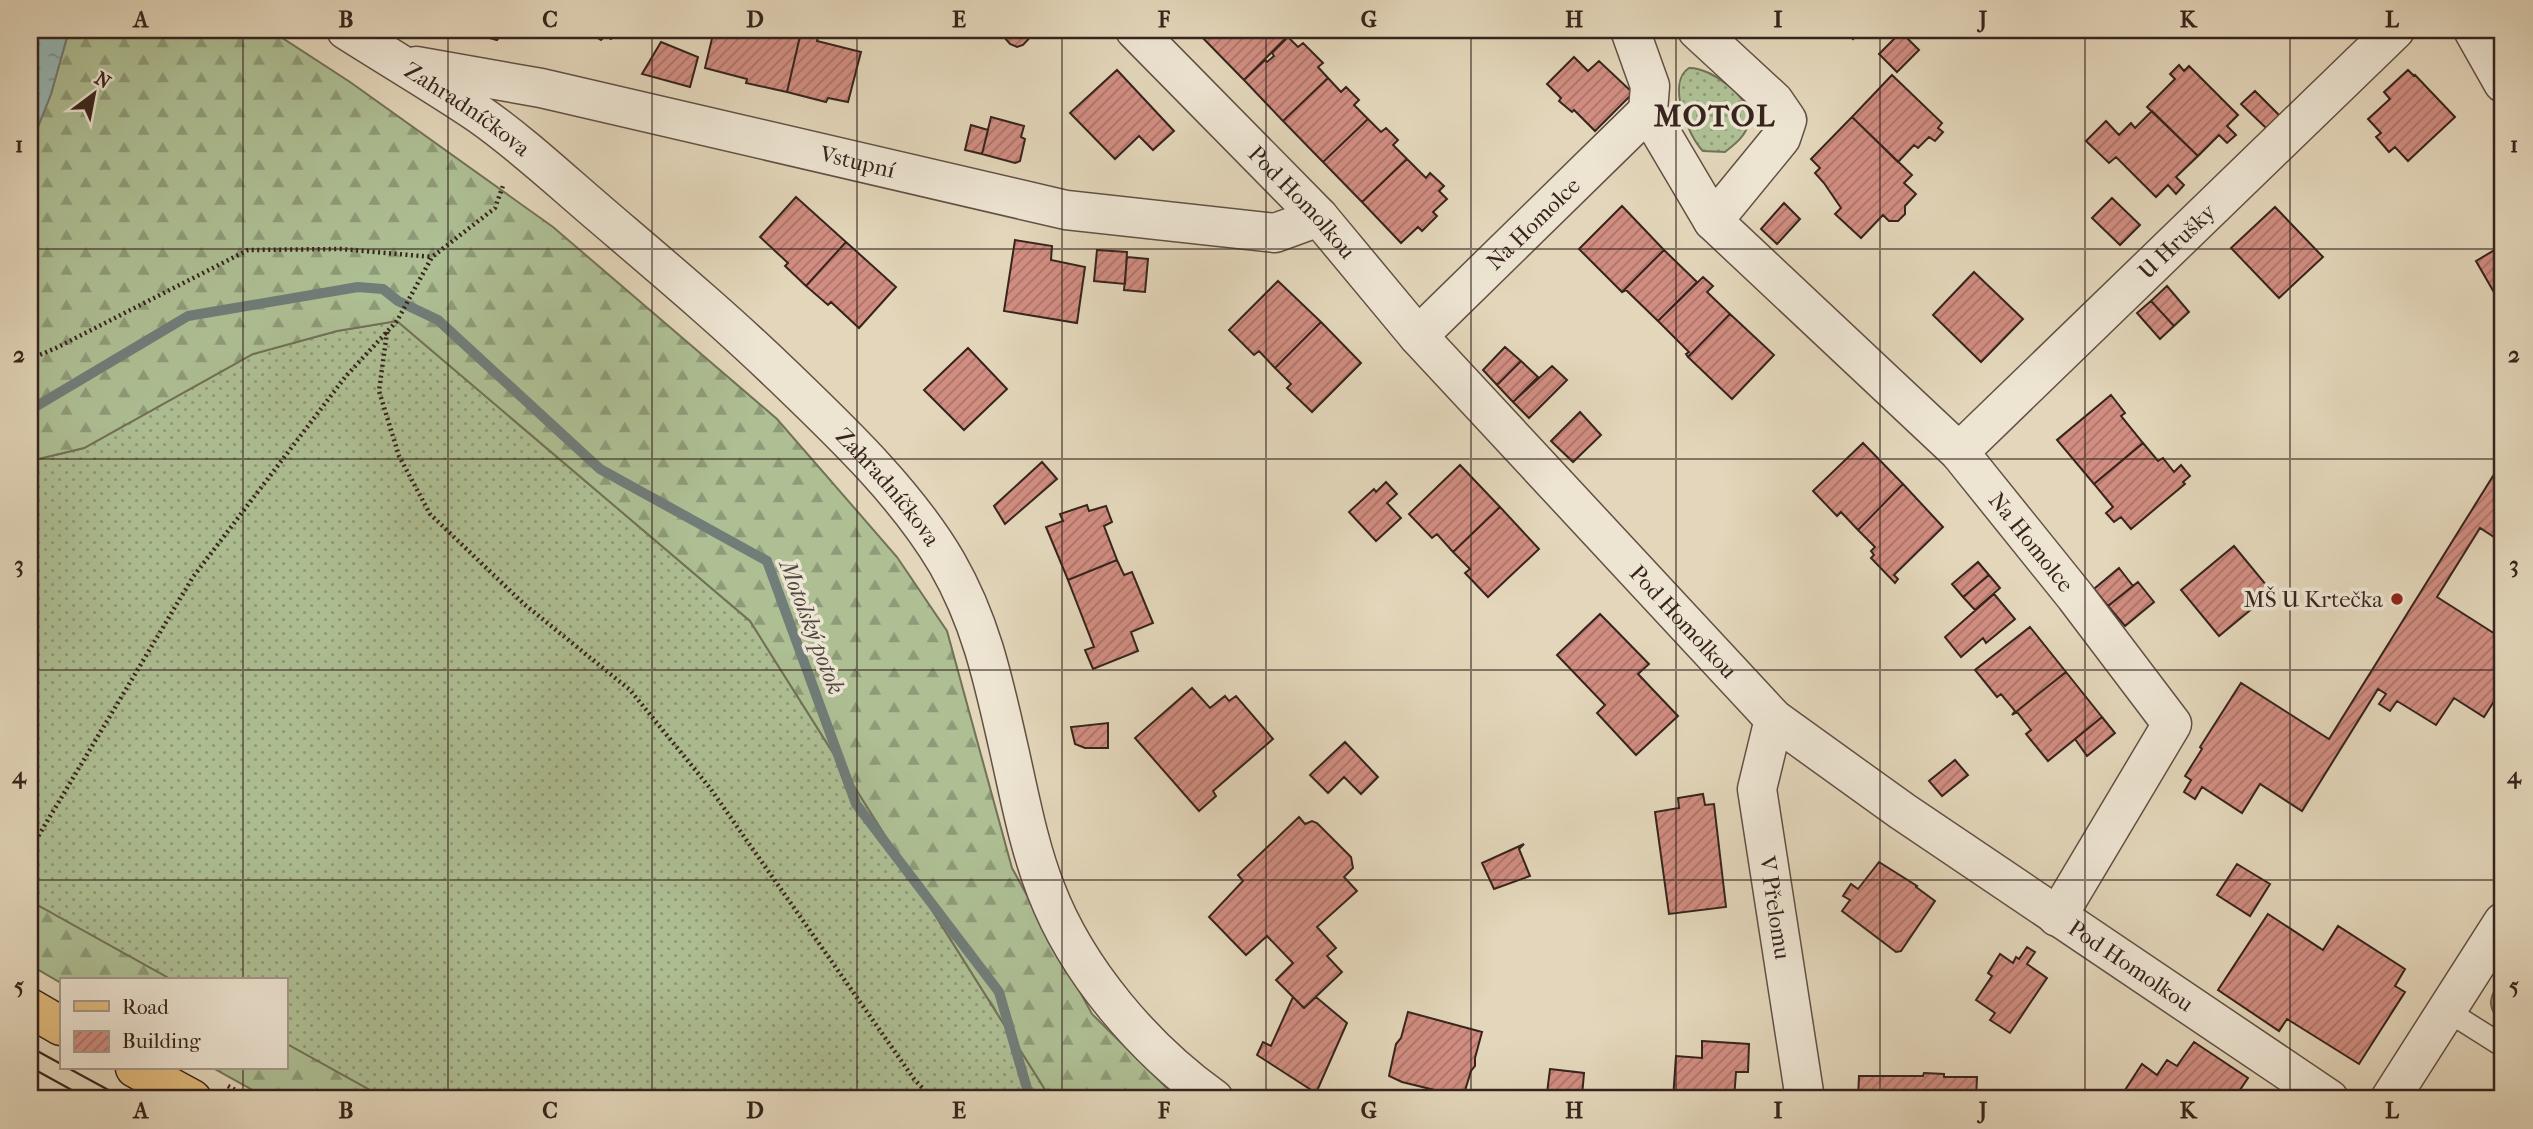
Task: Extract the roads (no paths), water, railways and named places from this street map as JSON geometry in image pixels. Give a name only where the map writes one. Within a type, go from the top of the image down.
[{"type":"main road","points":[[30,1008],[60,1025]]},
{"type":"main road","points":[[139,1070],[192,1099]]},
{"type":"street","name":"Zahradníčkova","points":[[346,30],[480,115],[524,150],[741,335],[815,406],[891,487],[946,561],[967,600],[984,645],[1029,835],[1046,890],[1074,948],[1123,1016],[1181,1072],[1214,1099]]},
{"type":"street","name":"Pod Homolkou","points":[[1135,30],[1319,217],[1418,335],[1774,719],[1902,811],[2313,1095]]},
{"type":"street","name":"Na Homolce","points":[[1630,30],[1650,86],[1648,111],[1713,221],[1959,452],[2075,596],[2172,724],[2057,917]]},
{"type":"street","points":[[1697,30],[1774,101],[1787,120],[1781,138],[1713,221]]},
{"type":"street","name":"U Hrušky","points":[[1959,452],[2395,30]]},
{"type":"street","points":[[2473,30],[2503,83]]},
{"type":"street","name":"Vstupní","points":[[396,62],[541,88],[1066,210],[1275,233],[1319,217]]},
{"type":"street","name":"Na Homolce","points":[[1418,335],[1648,111]]},
{"type":"street","name":"V Přelomu","points":[[1774,719],[1757,789],[1805,1099]]},
{"type":"street","points":[[2390,1099],[2503,922]]},
{"type":"lane","points":[[2445,1010],[2503,1046]]},
{"type":"water","points":[[30,30],[69,30],[51,94],[30,147]]},
{"type":"waterway","name":"Motolský potok","points":[[30,410],[188,316],[358,287],[383,289],[398,301],[438,320],[600,469],[767,561],[856,804],[999,992],[1028,1092],[1039,1099]]},
{"type":"tram line","points":[[30,1047],[60,1063]]},
{"type":"tram line","points":[[30,1067],[88,1099]]},
{"type":"tram line","points":[[72,1070],[125,1099]]},
{"type":"place","name":"MŠ U Krtečka","points":[[2397,599]]},
{"type":"district","name":"MOTOL","points":[[1715,116]]}]
